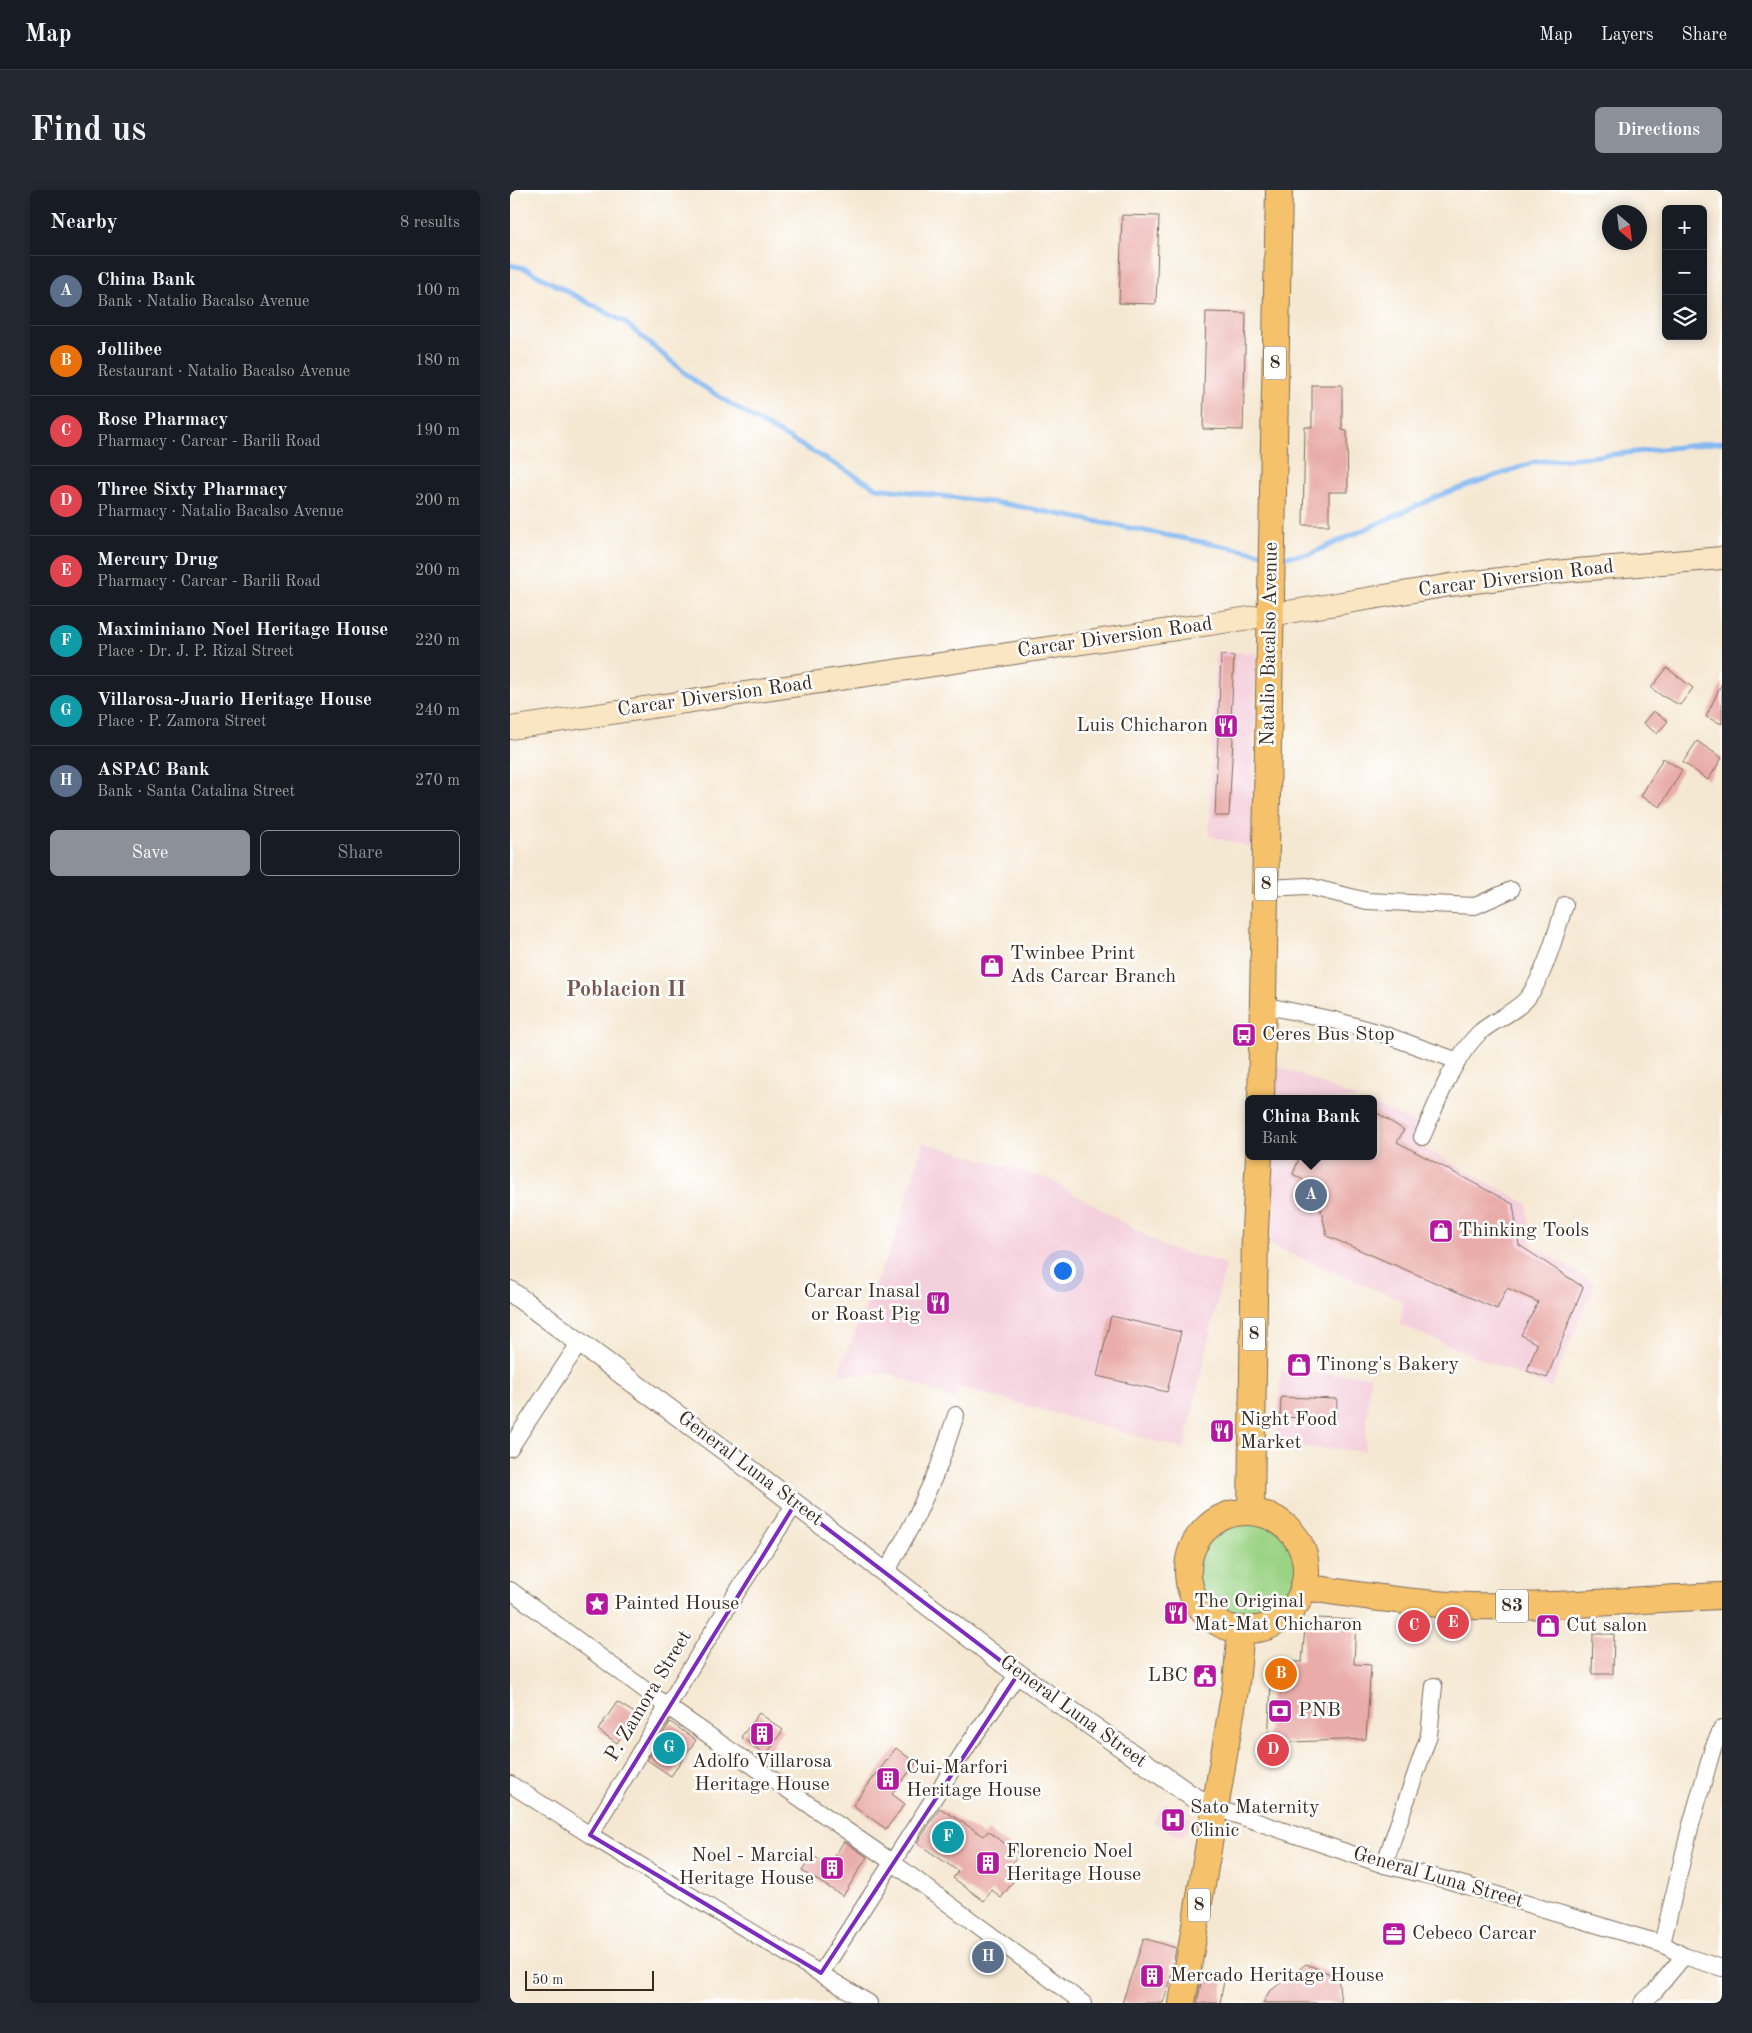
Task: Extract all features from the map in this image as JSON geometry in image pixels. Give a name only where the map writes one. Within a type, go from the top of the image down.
[{"type":"highway","name":"Natalio Bacalso Avenue","points":[[1261,1095],[1279,190]]},
{"type":"highway","name":"8","points":[[1251,1512],[1255,1229],[1260,1160]]},
{"type":"highway","points":[[1251,1512],[1268,1516],[1284,1524],[1295,1537],[1303,1552],[1306,1570],[1304,1587],[1295,1605],[1280,1620],[1262,1628],[1241,1629],[1226,1626],[1213,1619],[1202,1609],[1191,1589],[1188,1567],[1191,1552],[1198,1538],[1208,1527],[1228,1515],[1251,1512]]},
{"type":"highway","name":"83","points":[[1304,1587],[1392,1600],[1470,1606],[1722,1596]]},
{"type":"highway","name":"8","points":[[1182,2003],[1236,1684],[1241,1629]]},
{"type":"main road","name":"Carcar Diversion Road","points":[[510,728],[1270,615],[1450,585],[1565,571],[1722,558]]},
{"type":"street","points":[[1266,888],[1306,886],[1367,902],[1475,906],[1512,890]]},
{"type":"street","points":[[1422,1136],[1458,1061],[1480,1032],[1528,998],[1541,974],[1565,905]]},
{"type":"street","points":[[1262,1005],[1371,1030],[1458,1061]]},
{"type":"street","name":"General Luna Street","points":[[510,1291],[1018,1674],[1193,1798],[1216,1808],[1384,1865],[1447,1880],[1662,1944],[1684,1956],[1722,1968]]},
{"type":"street","points":[[510,1448],[580,1342]]},
{"type":"street","points":[[886,1573],[915,1519],[939,1466],[956,1416]]},
{"type":"street","name":"P. Zamora Street","points":[[590,1834],[731,1601],[795,1504]]},
{"type":"street","points":[[510,1590],[668,1707],[892,1862],[1083,2003]]},
{"type":"street","points":[[821,1972],[970,1742],[1018,1674]]},
{"type":"street","points":[[1384,1865],[1429,1735],[1434,1686]]},
{"type":"street","points":[[1662,1944],[1690,1828],[1713,1748],[1722,1728]]},
{"type":"street","points":[[510,1784],[869,2003]]},
{"type":"street","points":[[1642,2003],[1684,1956]]},
{"type":"highlighted area","points":[[795,1504],[1018,1674],[821,1973],[590,1835]]},
{"type":"shaded area","points":[[1216,651],[1256,653],[1252,847],[1209,836]]},
{"type":"shaded area","points":[[1277,1065],[1348,1095],[1271,1095]]},
{"type":"shaded area","points":[[1377,1106],[1421,1125],[1413,1142],[1527,1204],[1531,1244],[1595,1283],[1551,1388],[1400,1325],[1403,1301],[1270,1245],[1270,1160],[1377,1160]]},
{"type":"shaded area","points":[[923,1142],[1049,1179],[1169,1249],[1226,1263],[1184,1449],[960,1387],[954,1400],[892,1374],[843,1375],[839,1369],[894,1240]]},
{"type":"shaded area","points":[[1281,1371],[1370,1376],[1365,1451],[1276,1445]]},
{"type":"shaded area","name":"Sato Maternity Clinic","points":[[1165,1802],[1192,1819],[1182,1838],[1153,1822]]},
{"type":"green space","points":[[1247,1518],[1267,1522],[1276,1526],[1284,1533],[1291,1541],[1295,1550],[1299,1570],[1295,1590],[1291,1599],[1284,1607],[1276,1614],[1267,1618],[1247,1622],[1227,1618],[1218,1614],[1210,1607],[1203,1599],[1199,1590],[1195,1570],[1199,1550],[1203,1541],[1210,1533],[1218,1526],[1227,1522]]},
{"type":"building","points":[[1122,215],[1159,216],[1156,304],[1119,303]]},
{"type":"building","points":[[1206,312],[1246,313],[1243,430],[1203,429]]},
{"type":"building","points":[[1312,385],[1342,385],[1342,430],[1347,431],[1348,492],[1329,492],[1329,525],[1303,525],[1305,427],[1312,427]]},
{"type":"building","points":[[1221,655],[1234,656],[1231,720],[1234,720],[1229,816],[1215,816]]},
{"type":"building","points":[[1667,668],[1693,688],[1680,705],[1651,688]]},
{"type":"building","points":[[1722,683],[1722,724],[1706,717]]},
{"type":"building","points":[[1653,711],[1668,721],[1657,734],[1643,723]]},
{"type":"building","points":[[1697,741],[1722,758],[1708,780],[1683,762]]},
{"type":"building","points":[[1663,758],[1682,770],[1660,807],[1641,796]]},
{"type":"building","points":[[1377,1113],[1404,1130],[1397,1142],[1513,1204],[1519,1245],[1583,1287],[1547,1378],[1527,1371],[1537,1344],[1521,1335],[1538,1302],[1507,1288],[1497,1309],[1327,1236],[1316,1188],[1293,1174],[1298,1160],[1377,1160]]},
{"type":"building","points":[[1111,1316],[1181,1332],[1167,1392],[1097,1376]]},
{"type":"building","points":[[1281,1397],[1337,1399],[1336,1419],[1280,1417]]},
{"type":"building","points":[[1318,1618],[1356,1620],[1354,1664],[1371,1665],[1366,1739],[1268,1743],[1272,1661],[1302,1662],[1305,1627]]},
{"type":"building","points":[[1593,1634],[1614,1634],[1613,1674],[1592,1674]]},
{"type":"building","points":[[617,1702],[636,1714],[617,1743],[598,1730]]},
{"type":"building","name":"Adolfo Villarosa Heritage House","points":[[759,1713],[783,1730],[766,1755],[741,1737]]},
{"type":"building","points":[[670,1722],[696,1740],[671,1776],[647,1760]]},
{"type":"building","name":"Cui-Marfori Heritage House","points":[[896,1748],[916,1763],[892,1794],[905,1804],[886,1829],[853,1805]]},
{"type":"building","points":[[940,1808],[984,1836],[988,1831],[1019,1854],[1006,1871],[1015,1879],[1001,1898],[992,1890],[984,1901],[953,1878],[958,1871],[917,1843]]},
{"type":"building","name":"Noel - Marcial Heritage House","points":[[844,1841],[867,1857],[843,1896],[802,1871],[812,1855],[829,1866]]},
{"type":"building","name":"Mercado Heritage House","points":[[1144,1938],[1176,1948],[1170,1982],[1163,2003],[1122,2003]]},
{"type":"building","points":[[1306,1964],[1338,1977],[1341,2003],[1263,2003],[1269,1992]]},
{"type":"building","points":[[1202,1978],[1224,1981],[1220,2003],[1197,2003]]},
{"type":"waterway","points":[[510,265],[524,268],[624,322],[696,382],[753,418],[877,488],[1006,504],[1264,554]]},
{"type":"waterway","points":[[1280,557],[1310,554],[1443,494],[1535,462],[1722,442]]},
{"type":"place","name":"Luis Chicharon","points":[[1226,726]]},
{"type":"place","name":"Twinbee Print Ads Carcar Branch","points":[[992,966]]},
{"type":"place","name":"Ceres Bus Stop","points":[[1244,1035]]},
{"type":"place","name":"China Bank","points":[[1311,1195]]},
{"type":"place","name":"Thinking Tools","points":[[1441,1231]]},
{"type":"place","name":"Carcar Inasal or Roast Pig","points":[[938,1303]]},
{"type":"place","name":"Tinong's Bakery","points":[[1299,1365]]},
{"type":"place","name":"Night Food Market","points":[[1222,1431]]},
{"type":"place","name":"Painted House","points":[[597,1604]]},
{"type":"place","name":"The Original Mat-Mat Chicharon","points":[[1176,1613]]},
{"type":"place","name":"Mercury Drug","points":[[1453,1623]]},
{"type":"place","name":"Rose Pharmacy","points":[[1414,1626]]},
{"type":"place","name":"Cut salon","points":[[1548,1626]]},
{"type":"place","name":"Jollibee","points":[[1281,1674]]},
{"type":"place","name":"LBC","points":[[1205,1676]]},
{"type":"place","name":"PNB","points":[[1280,1711]]},
{"type":"place","name":"Adolfo Villarosa Heritage House","points":[[762,1734]]},
{"type":"place","name":"Villarosa-Juario Heritage House","points":[[669,1748]]},
{"type":"place","name":"Three Sixty Pharmacy","points":[[1273,1750]]},
{"type":"place","name":"Cui-Marfori Heritage House","points":[[888,1779]]},
{"type":"place","name":"Sato Maternity Clinic","points":[[1173,1820]]},
{"type":"place","name":"Maximiniano Noel Heritage House","points":[[948,1837]]},
{"type":"place","name":"Florencio Noel Heritage House","points":[[988,1863]]},
{"type":"place","name":"Noel - Marcial Heritage House","points":[[832,1868]]},
{"type":"place","name":"Cebeco Carcar","points":[[1394,1934]]},
{"type":"place","name":"ASPAC Bank","points":[[988,1957]]},
{"type":"place","name":"Mercado Heritage House","points":[[1152,1976]]},
{"type":"district","name":"Poblacion II","points":[[626,990]]}]
